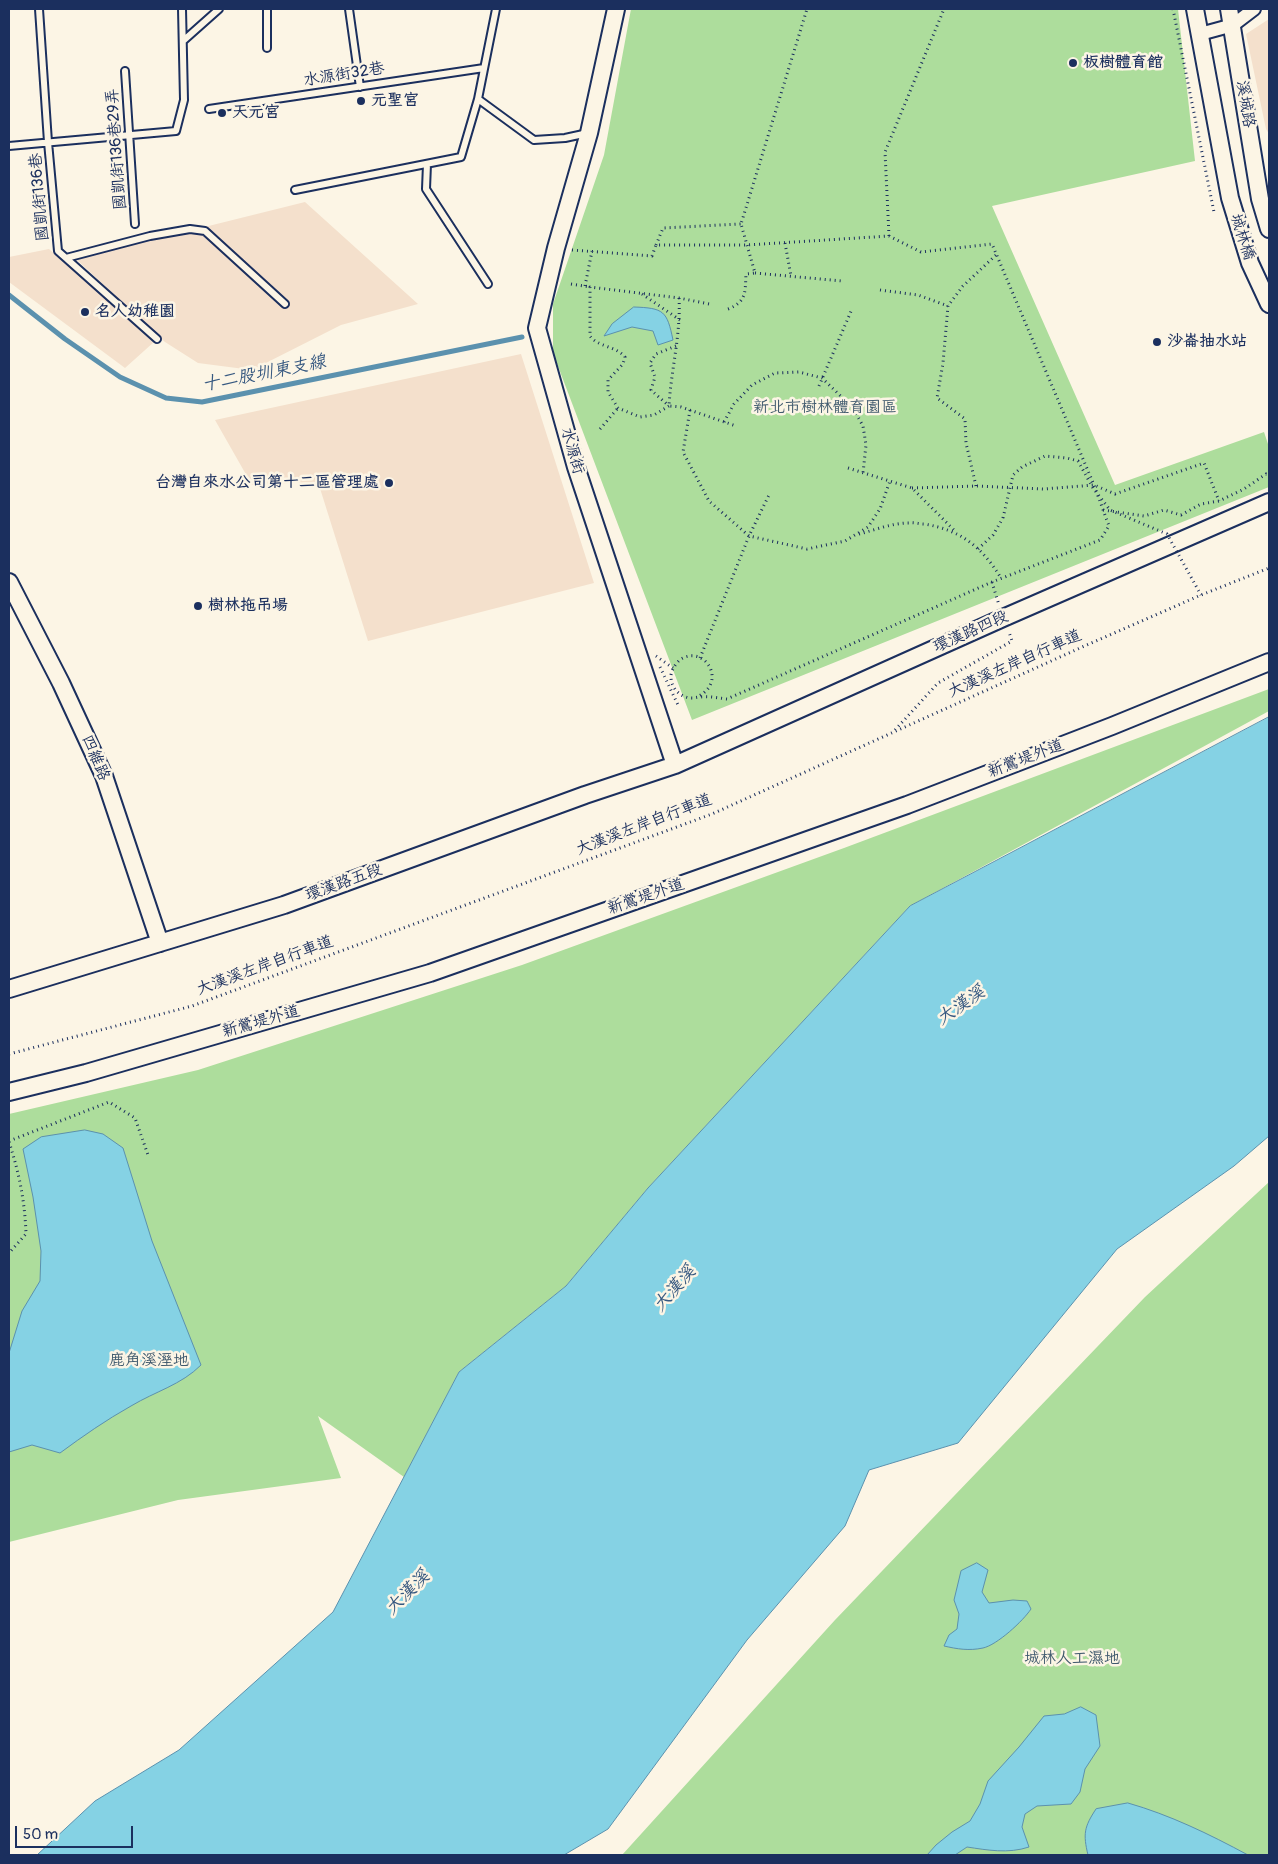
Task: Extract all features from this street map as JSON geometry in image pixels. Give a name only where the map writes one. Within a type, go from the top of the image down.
[{"type":"street","name":"水源街","points":[[616,9],[589,133],[556,248],[537,328],[576,467],[675,765]]},
{"type":"street","name":"溪城路","points":[[1195,9],[1230,198]]},
{"type":"street","name":"溪城路","points":[[1229,9],[1263,191]]},
{"type":"street","points":[[1200,34],[1233,25],[1254,9]]},
{"type":"street","name":"城林橋","points":[[1263,191],[1269,229]]},
{"type":"street","name":"城林橋","points":[[1230,198],[1250,263],[1269,304]]},
{"type":"street","name":"環漢路四段","points":[[675,765],[1269,502]]},
{"type":"street","name":"四維路","points":[[9,582],[61,683],[104,776],[160,943]]},
{"type":"street","name":"新鶯堤外道","points":[[9,1092],[86,1073],[430,973],[907,805],[1112,726],[1268,662]]},
{"type":"street","name":"環漢路五段","points":[[9,989],[284,905],[675,765]]},
{"type":"lane","name":"國凱街136巷","points":[[40,9],[48,142],[58,250],[157,339]]},
{"type":"lane","points":[[9,146],[176,132],[184,100],[182,9]]},
{"type":"lane","points":[[183,41],[220,9]]},
{"type":"lane","points":[[267,9],[267,48]]},
{"type":"lane","points":[[349,9],[360,87]]},
{"type":"lane","points":[[295,190],[461,157],[478,99],[496,9]]},
{"type":"lane","name":"水源街32巷","points":[[209,109],[484,68]]},
{"type":"lane","name":"國凱街136巷29弄","points":[[126,72],[135,224]]},
{"type":"lane","points":[[478,99],[534,140],[565,138],[589,133]]},
{"type":"lane","points":[[427,164],[426,189],[488,284]]},
{"type":"lane","points":[[66,258],[158,235],[190,229],[205,231],[285,304]]},
{"type":"path","points":[[754,273],[742,224],[807,9]]},
{"type":"path","points":[[889,236],[884,152],[944,9]]},
{"type":"path","points":[[1173,9],[1214,212]]},
{"type":"path","points":[[556,248],[652,256],[663,228],[742,224]]},
{"type":"path","points":[[656,245],[747,245],[889,236],[921,252],[992,244],[1094,485],[1109,526],[1100,540],[1001,578],[727,699],[685,696],[674,688],[671,674],[673,668],[682,658],[700,658],[707,663],[712,675],[710,688],[699,696]]},
{"type":"path","points":[[785,242],[791,276]]},
{"type":"path","points":[[585,286],[592,251]]},
{"type":"path","points":[[976,486],[966,443],[965,419],[937,398],[943,363],[948,306],[963,286],[996,254]]},
{"type":"path","points":[[728,308],[738,305],[746,294],[746,274],[754,273],[842,281]]},
{"type":"path","points":[[570,284],[679,298],[709,304]]},
{"type":"path","points":[[590,287],[590,336],[594,341],[620,351],[625,357],[623,364],[608,380],[608,392],[618,408],[640,417],[654,415],[669,406],[681,407],[736,426]]},
{"type":"path","points":[[880,290],[918,296],[948,306]]},
{"type":"path","points":[[642,293],[680,320]]},
{"type":"path","points":[[669,406],[680,320],[679,298]]},
{"type":"path","points":[[819,386],[852,309]]},
{"type":"path","points":[[669,406],[651,390],[655,377],[650,362],[656,354],[676,346]]},
{"type":"path","points":[[724,422],[734,404],[752,385],[775,373],[799,372],[822,378],[853,408],[863,426],[866,445],[863,473]]},
{"type":"path","points":[[600,429],[618,408]]},
{"type":"path","points":[[690,410],[683,452],[709,501],[749,536],[807,549],[845,541],[868,527],[880,509],[890,481]]},
{"type":"path","points":[[978,549],[993,535],[1002,518],[1013,475],[1022,467],[1045,456],[1067,458],[1078,461],[1093,488],[1110,510],[1168,534],[1201,595]]},
{"type":"path","points":[[848,468],[912,488],[976,486],[1044,489],[1094,485],[1115,494],[1204,463],[1219,501]]},
{"type":"path","points":[[1103,510],[1144,516],[1164,510],[1181,515],[1201,504],[1219,501],[1269,474]]},
{"type":"path","points":[[912,488],[958,533],[991,561],[1001,578]]},
{"type":"path","points":[[700,658],[749,536],[769,495]]},
{"type":"path","points":[[856,535],[910,522],[938,526],[958,533]]},
{"type":"path","name":"大漢溪左岸自行車道","points":[[9,1054],[192,1006],[712,814],[1201,595],[1269,568]]},
{"type":"path","points":[[894,732],[938,682],[1012,641],[992,582]]},
{"type":"path","points":[[655,656],[673,668]]},
{"type":"path","points":[[9,1254],[26,1234],[25,1209],[16,1162],[9,1141],[109,1102],[135,1118],[148,1154]]},
{"type":"shaded area","points":[[1269,19],[1269,134],[1266,129],[1246,34]]},
{"type":"shaded area","points":[[305,202],[418,304],[341,325],[252,370],[198,363],[165,342],[76,259]]},
{"type":"shaded area","name":"名人幼稚園","points":[[49,249],[154,342],[125,368],[9,282],[9,257]]},
{"type":"shaded area","points":[[521,354],[594,583],[368,641],[318,482],[252,485],[215,420]]},
{"type":"green space","name":"新北市樹林體育園區","points":[[631,9],[1178,9],[1195,161],[992,206],[1115,485],[1264,432],[1269,447],[1269,487],[692,720],[553,353],[553,304],[604,155]]},
{"type":"green space","name":"鹿角溪溼地","points":[[1269,689],[1269,711],[910,906],[648,1188],[566,1286],[459,1372],[404,1477],[318,1416],[341,1478],[178,1500],[9,1542],[9,1114],[198,1070],[522,965],[844,848]]},
{"type":"green space","name":"城林人工濕地","points":[[1269,1182],[1269,1855],[622,1855],[835,1620],[1145,1297]]},
{"type":"water","points":[[634,307],[652,308],[662,313],[669,323],[673,340],[658,345],[653,331],[632,327],[604,336],[612,324]]},
{"type":"water","name":"大漢溪","points":[[1269,717],[1269,1136],[1234,1166],[1117,1249],[958,1443],[869,1470],[845,1526],[747,1640],[608,1829],[564,1855],[37,1855],[95,1801],[179,1750],[333,1612],[459,1372],[566,1286],[648,1188],[910,906]]},
{"type":"water","points":[[85,1130],[103,1134],[123,1148],[152,1241],[201,1365],[177,1383],[113,1417],[60,1453],[32,1445],[9,1452],[9,1353],[22,1311],[40,1281],[41,1251],[33,1197],[23,1149],[41,1137]]},
{"type":"water","points":[[977,1563],[988,1570],[982,1592],[989,1603],[1013,1600],[1027,1601],[1031,1609],[1009,1632],[989,1646],[978,1649],[958,1649],[944,1646],[949,1635],[957,1629],[959,1614],[954,1600],[961,1571]]},
{"type":"water","points":[[1081,1707],[1096,1715],[1100,1746],[1085,1769],[1080,1792],[1071,1804],[1037,1806],[1025,1814],[1022,1827],[1029,1847],[1005,1851],[967,1847],[955,1855],[927,1855],[952,1832],[970,1821],[980,1804],[988,1781],[1044,1716],[1064,1714]]},
{"type":"water","points":[[1128,1803],[1159,1813],[1189,1826],[1248,1855],[1088,1855],[1085,1841],[1086,1831],[1096,1809]]},
{"type":"waterway","name":"十二股圳東支線","points":[[9,295],[65,339],[120,377],[166,398],[202,402],[522,337]]},
{"type":"place","name":"板樹體育館","points":[[1073,63]]},
{"type":"place","name":"元聖宮","points":[[361,101]]},
{"type":"place","name":"天元宮","points":[[222,113]]},
{"type":"place","name":"名人幼稚園","points":[[85,312]]},
{"type":"place","name":"沙崙抽水站","points":[[1157,342]]},
{"type":"place","name":"台灣自來水公司第十二區管理處","points":[[389,483]]},
{"type":"place","name":"樹林拖吊場","points":[[198,606]]}]
